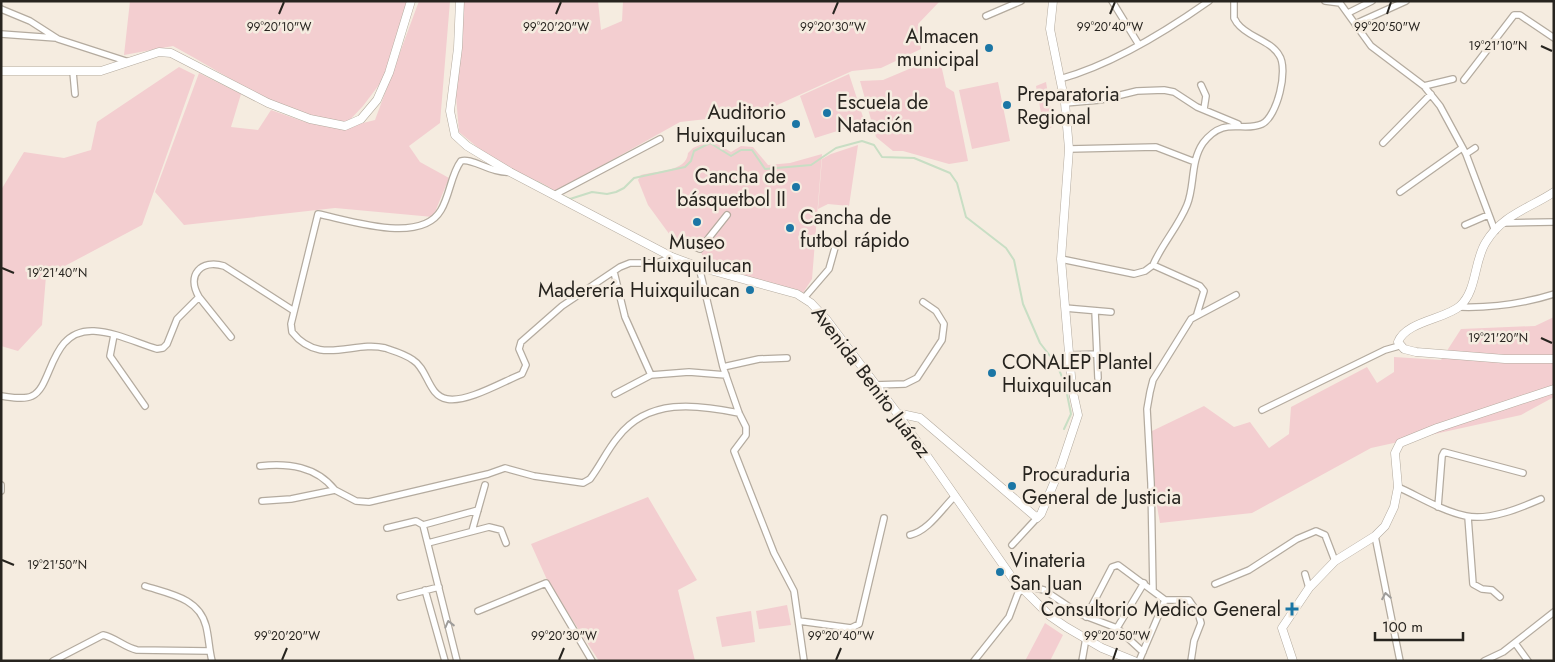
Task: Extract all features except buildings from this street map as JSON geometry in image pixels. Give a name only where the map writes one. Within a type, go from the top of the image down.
[{"type":"main road","points":[[1,71],[101,71],[159,52],[171,53],[268,103],[310,119],[346,126],[361,120],[377,100],[389,73],[411,1]]},
{"type":"main road","name":"Avenida Benito Juárez","points":[[460,1],[458,48],[451,87],[451,124],[456,135],[467,146],[510,172],[557,193],[672,257],[699,267],[804,298],[826,319],[897,413],[997,560],[1022,588],[1050,616],[1102,648],[1134,661]]},
{"type":"main road","points":[[897,413],[920,418],[1037,518],[1051,493],[1078,423],[1061,259],[1069,149],[1064,103],[1050,29],[1053,1]]},
{"type":"main road","points":[[1554,192],[1512,214],[1495,230],[1480,254],[1468,294],[1460,307],[1429,319],[1401,336],[1398,342],[1399,346],[1416,352],[1505,359],[1554,359]]},
{"type":"main road","points":[[1293,661],[1282,628],[1310,588],[1335,561],[1375,536],[1385,526],[1392,512],[1398,487],[1395,453],[1400,443],[1437,428],[1554,388]]},
{"type":"street","points":[[986,16],[1021,1]]},
{"type":"street","points":[[1112,1],[1139,45]]},
{"type":"street","points":[[1060,79],[1139,45],[1209,1]]},
{"type":"street","points":[[1061,259],[1134,274],[1145,271],[1153,265],[1188,203],[1195,162],[1204,142],[1217,131],[1231,125],[1256,126],[1268,120],[1283,77],[1279,55],[1237,23],[1234,18],[1234,1]]},
{"type":"street","points":[[1325,1],[1341,2],[1355,24],[1377,50],[1424,86],[1431,94],[1466,154],[1495,230]]},
{"type":"street","points":[[1348,13],[1372,1]]},
{"type":"street","points":[[1355,24],[1406,1]]},
{"type":"street","points":[[1,9],[30,21],[58,39]]},
{"type":"street","points":[[1464,80],[1514,14],[1520,15],[1554,38]]},
{"type":"street","points":[[1,34],[58,39],[129,62]]},
{"type":"street","points":[[73,72],[75,94]]},
{"type":"street","points":[[1424,86],[1453,79]]},
{"type":"street","points":[[1201,85],[1206,96],[1204,109]]},
{"type":"street","points":[[1064,103],[1100,100],[1137,91],[1164,90],[1178,94],[1194,105],[1242,125]]},
{"type":"street","points":[[1383,143],[1431,94]]},
{"type":"street","points":[[557,193],[660,139]]},
{"type":"street","points":[[1069,149],[1156,147],[1195,162]]},
{"type":"street","points":[[1400,192],[1462,148]]},
{"type":"street","points":[[1466,154],[1475,148]]},
{"type":"street","points":[[510,172],[499,173],[468,160],[461,161],[441,212],[429,223],[412,228],[367,226],[318,214],[291,324],[292,332],[306,344],[322,350],[346,350],[372,346],[398,352],[415,360],[438,396],[447,399],[459,399],[522,374],[526,365],[519,345],[562,306],[630,263],[658,263],[672,257]]},
{"type":"street","points":[[683,242],[700,249],[727,215]]},
{"type":"street","points":[[1465,225],[1488,215]]},
{"type":"street","points":[[1503,223],[1554,222]]},
{"type":"street","points":[[804,298],[829,269],[836,244]]},
{"type":"street","points":[[231,337],[198,297],[192,285],[195,276],[206,265],[216,263],[232,271],[294,311]]},
{"type":"street","points":[[1153,265],[1200,286],[1204,291],[1197,314]]},
{"type":"street","points":[[699,267],[723,367],[739,414],[746,427],[746,435],[734,451],[774,554],[794,591],[804,661]]},
{"type":"street","points":[[614,272],[625,317],[651,375]]},
{"type":"street","points":[[1460,307],[1483,308],[1523,304],[1554,294]]},
{"type":"street","points":[[1153,590],[1151,483],[1147,409],[1153,380],[1183,328],[1197,314],[1236,295]]},
{"type":"street","points":[[1,396],[30,398],[35,394],[40,389],[57,351],[80,332],[94,331],[157,349],[163,348],[167,344],[177,319],[198,297]]},
{"type":"street","points":[[874,385],[912,382],[917,378],[942,340],[944,324],[936,311],[923,302]]},
{"type":"street","points":[[1065,308],[1111,312]]},
{"type":"street","points":[[1095,311],[1098,378]]},
{"type":"street","points":[[114,336],[110,356],[145,406]]},
{"type":"street","points":[[1262,410],[1385,350],[1399,346]]},
{"type":"street","points":[[1070,355],[1098,354]]},
{"type":"street","points":[[723,367],[759,359],[788,358]]},
{"type":"street","points":[[615,394],[651,375],[689,372],[726,375]]},
{"type":"street","points":[[260,466],[276,464],[303,468],[328,480],[335,490],[356,501],[368,502],[488,474],[505,468],[534,476],[583,483],[590,480],[618,437],[631,424],[655,409],[698,406],[739,414]]},
{"type":"street","points":[[1438,507],[1442,456],[1444,452],[1523,473]]},
{"type":"street","points":[[1,485],[1,491]]},
{"type":"street","points":[[472,531],[484,485]]},
{"type":"street","points":[[1398,487],[1438,507],[1468,517],[1517,509],[1541,499]]},
{"type":"street","points":[[262,501],[335,490]]},
{"type":"street","points":[[910,534],[918,533],[928,525],[954,497]]},
{"type":"street","points":[[387,528],[416,521],[423,524],[478,510]]},
{"type":"street","points":[[1468,517],[1472,584],[1482,589],[1492,590],[1500,597]]},
{"type":"street","points":[[799,622],[851,628],[859,624],[884,518]]},
{"type":"street","points":[[1012,545],[1037,518]]},
{"type":"street","points":[[423,524],[457,661]]},
{"type":"street","points":[[428,543],[472,531],[496,528],[501,530],[506,543]]},
{"type":"street","points":[[1215,584],[1249,570],[1297,539],[1316,531],[1325,535],[1335,561]]},
{"type":"street","points":[[1375,536],[1400,661]]},
{"type":"street","points":[[1086,617],[1114,565],[1118,565],[1166,600],[1189,600],[1198,613],[1201,623],[1194,641],[1191,661]]},
{"type":"street","points":[[1305,574],[1310,588]]},
{"type":"street","points":[[478,611],[546,583],[592,661]]},
{"type":"street","points":[[1117,628],[1144,583]]},
{"type":"street","points":[[145,586],[184,598],[195,605],[202,613],[207,628],[212,661]]},
{"type":"street","points":[[974,661],[1009,617],[1018,593],[1022,588],[1031,586],[1044,590],[1086,617],[1117,628],[1143,652]]},
{"type":"street","points":[[400,597],[439,587]]},
{"type":"street","points":[[425,590],[445,661]]},
{"type":"street","points":[[1139,661],[1166,600]]},
{"type":"street","points":[[1484,661],[1514,644],[1554,612]]},
{"type":"street","points":[[53,661],[103,636],[112,637],[128,648],[137,650],[209,651]]},
{"type":"street","points":[[1082,661],[1086,638]]},
{"type":"street","points":[[1514,644],[1528,661]]},
{"type":"shaded area","points":[[130,1],[412,1],[391,69],[363,106],[345,125],[307,116],[272,101],[173,46],[124,55]]},
{"type":"shaded area","points":[[419,1],[450,1],[440,123],[409,146],[420,162],[449,178],[433,217],[335,208],[184,225],[155,192],[199,73],[241,94],[231,127],[258,130],[271,110],[305,122],[343,128],[375,120]]},
{"type":"shaded area","points":[[461,1],[598,1],[601,30],[622,21],[623,1],[940,1],[918,24],[921,49],[881,68],[852,71],[760,113],[680,122],[551,194],[488,156],[459,132],[456,96],[461,43]]},
{"type":"shaded area","points":[[935,58],[940,60],[946,87],[954,92],[968,161],[949,164],[903,151],[893,151],[876,137],[860,81],[883,80]]},
{"type":"shaded area","points":[[179,67],[195,75],[142,225],[46,276],[42,325],[18,351],[1,346],[1,190],[24,152],[64,158],[91,150],[97,122]]},
{"type":"shaded area","points":[[849,74],[864,120],[855,122],[847,128],[815,138],[800,96]]},
{"type":"shaded area","points":[[998,82],[1010,141],[972,149],[959,90]]},
{"type":"shaded area","points":[[1046,82],[1053,123],[1051,128],[1044,129],[1036,86]]},
{"type":"shaded area","points":[[711,140],[731,152],[741,146],[753,147],[768,165],[790,163],[822,154],[812,279],[803,293],[703,264],[702,254],[698,250],[678,246],[648,205],[638,180],[641,175],[669,170],[682,164],[693,148]]},
{"type":"shaded area","points":[[858,145],[849,206],[828,204],[818,209],[822,159]]},
{"type":"shaded area","points":[[1554,317],[1554,397],[1521,415],[1371,448],[1252,513],[1160,523],[1155,495],[1152,431],[1204,406],[1234,427],[1250,422],[1269,448],[1289,434],[1291,407],[1367,367],[1377,383],[1394,372],[1394,357],[1441,360],[1461,329],[1535,326]]},
{"type":"shaded area","points":[[648,497],[697,580],[678,590],[695,661],[599,661],[548,582],[531,544]]},
{"type":"shaded area","points":[[787,605],[791,625],[759,629],[756,611]]},
{"type":"shaded area","points":[[751,611],[755,642],[722,647],[716,617]]},
{"type":"shaded area","points":[[1045,623],[1063,635],[1050,661],[1025,661]]},
{"type":"waterway","points":[[563,196],[570,199],[592,192],[607,194],[616,192],[624,188],[634,178],[685,167],[691,161],[694,151],[710,143],[731,156],[741,150],[752,150],[765,169],[811,165],[836,148],[862,141],[874,145],[882,157],[914,158],[950,173],[957,183],[966,217],[1006,248],[1014,260],[1023,304],[1040,343],[1057,365],[1065,384],[1071,414],[1064,429]]},
{"type":"waterway","points":[[537,182],[548,188]]},
{"type":"place","name":"Almacen municipal","points":[[989,48]]},
{"type":"place","name":"Preparatoria Regional","points":[[1007,105]]},
{"type":"place","name":"Escuela de Natación","points":[[827,113]]},
{"type":"place","name":"Auditorio Huixquilucan","points":[[796,124]]},
{"type":"place","name":"Cancha de básquetbol II","points":[[796,187]]},
{"type":"place","name":"Museo Huixquilucan","points":[[697,222]]},
{"type":"place","name":"Cancha de futbol rápido","points":[[790,228]]},
{"type":"place","name":"Maderería Huixquilucan","points":[[750,290]]},
{"type":"place","name":"CONALEP Plantel Huixquilucan","points":[[992,373]]},
{"type":"place","name":"Procuraduria General de Justicia","points":[[1012,486]]},
{"type":"place","name":"Vinateria San Juan","points":[[1000,572]]},
{"type":"place","name":"Consultorio Medico General","points":[[1292,609]]}]
